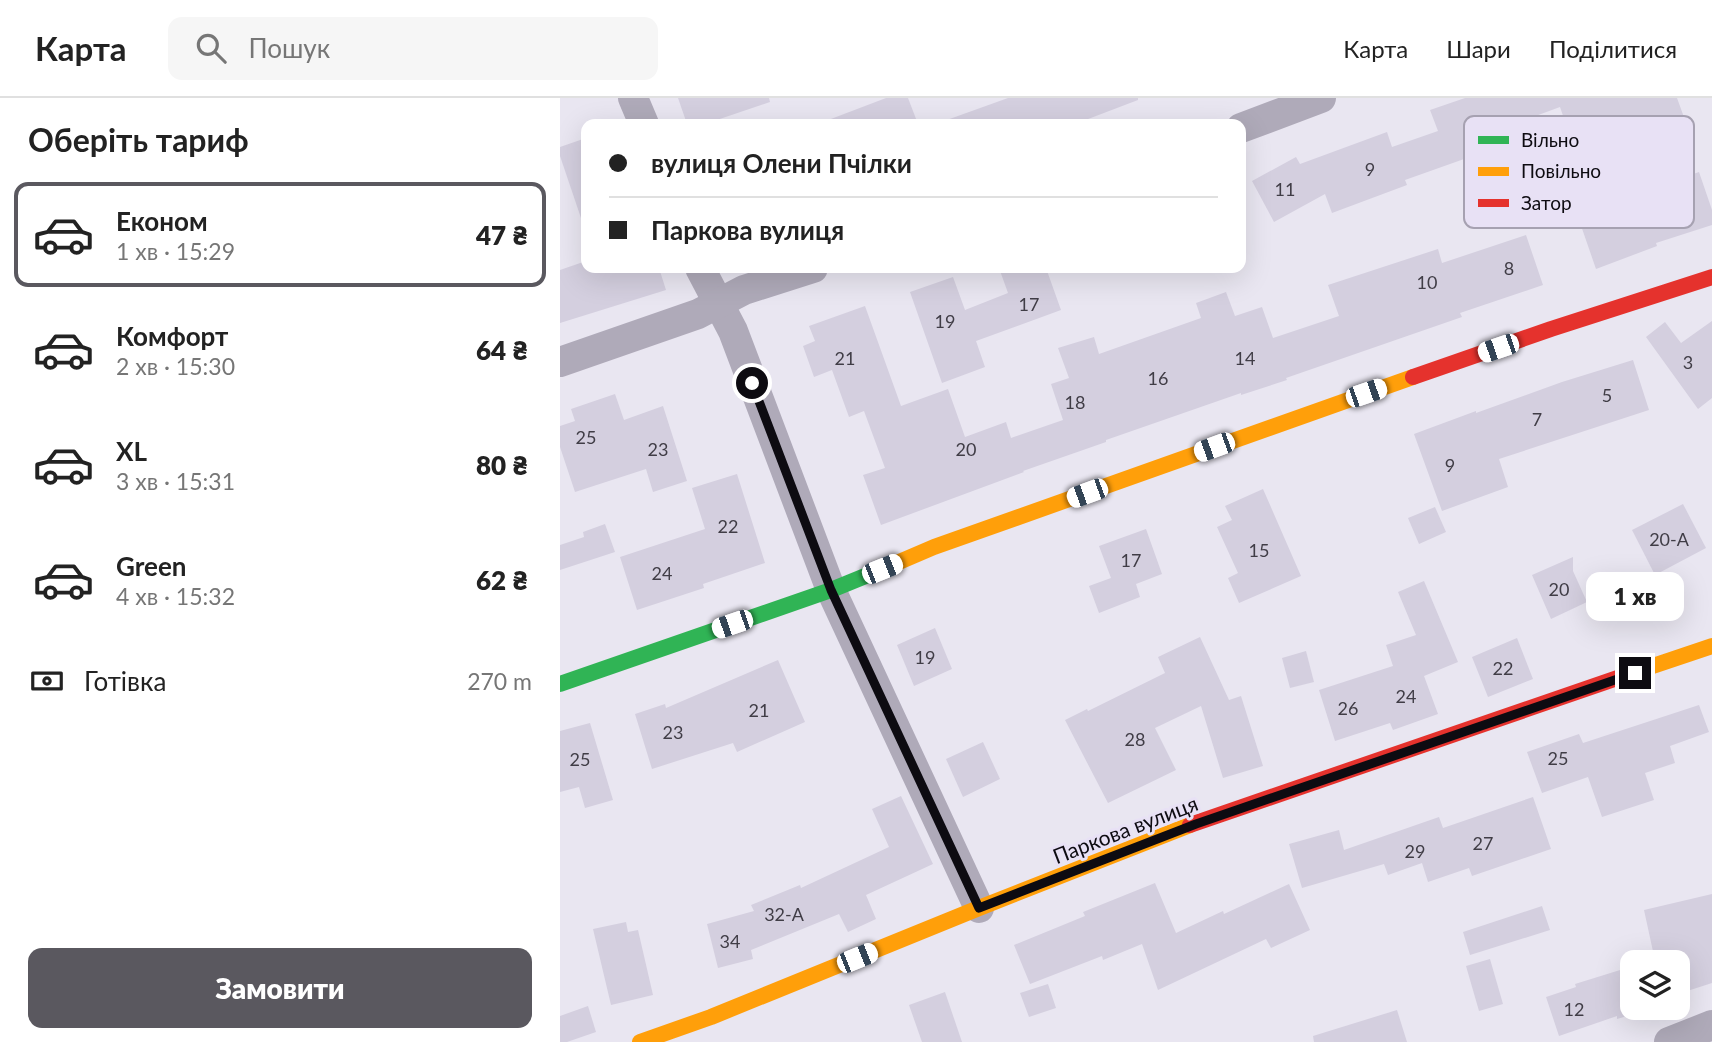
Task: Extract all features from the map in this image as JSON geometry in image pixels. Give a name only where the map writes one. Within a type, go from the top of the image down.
[{"type":"street","points":[[633,98],[641,119]]},
{"type":"street","points":[[1246,126],[1321,98]]},
{"type":"street","points":[[702,273],[733,331],[831,590],[979,908]]},
{"type":"street","points":[[560,362],[698,314],[744,290],[797,273]]},
{"type":"street","points":[[560,684],[831,590],[934,547],[1340,402],[1712,277]]},
{"type":"street","name":"Паркова вулиця","points":[[640,1042],[711,1017],[979,908],[1196,824],[1712,646]]},
{"type":"street","points":[[1670,1042],[1712,1025]]},
{"type":"building","points":[[678,98],[769,98],[770,102],[720,119],[685,119]]},
{"type":"building","points":[[886,98],[908,98],[916,119],[831,119]]},
{"type":"building","points":[[1008,98],[1138,98],[1088,119],[950,119]]},
{"type":"building","points":[[1465,98],[1677,98],[1684,116],[1563,116],[1560,107],[1535,116],[1464,116],[1464,159],[1405,180],[1407,185],[1332,213],[1325,194],[1274,222],[1252,181],[1296,157],[1300,164],[1387,132],[1392,147],[1438,131],[1430,110]]},
{"type":"building","points":[[581,140],[581,218],[560,156],[560,147]]},
{"type":"building","points":[[1699,172],[1712,210],[1712,225],[1656,243],[1657,246],[1596,269],[1582,228],[1694,228],[1694,174]]},
{"type":"building","points":[[1526,235],[1543,285],[1460,313],[1462,317],[1286,378],[1287,380],[1241,393],[1106,440],[881,525],[863,475],[885,468],[864,411],[849,417],[832,370],[814,377],[803,346],[815,341],[809,326],[865,306],[901,406],[948,389],[965,437],[1006,422],[1011,438],[1063,420],[1051,384],[1069,378],[1058,348],[1094,337],[1099,354],[1201,318],[1196,303],[1226,292],[1235,316],[1262,307],[1273,338],[1339,316],[1328,285],[1438,249],[1442,263]]},
{"type":"building","points":[[581,263],[581,273],[661,273],[666,290],[560,323],[560,270]]},
{"type":"building","points":[[1001,273],[1048,273],[1061,310],[976,341],[985,367],[942,383],[910,292],[953,277],[965,310],[1008,293]]},
{"type":"building","points":[[1712,321],[1712,398],[1698,409],[1646,337],[1665,322],[1681,343]]},
{"type":"building","points":[[1633,360],[1649,410],[1499,459],[1508,487],[1442,511],[1414,434]]},
{"type":"building","points":[[615,394],[624,420],[663,406],[687,481],[653,492],[646,469],[575,492],[560,447],[560,426],[575,421],[571,409]]},
{"type":"building","points":[[737,474],[765,563],[703,584],[704,588],[637,610],[620,557],[705,529],[692,488]]},
{"type":"building","points":[[1263,489],[1301,576],[1239,603],[1228,578],[1238,573],[1217,527],[1232,520],[1225,506]]},
{"type":"building","points":[[1683,504],[1706,548],[1655,575],[1632,530]]},
{"type":"building","points":[[1435,507],[1446,532],[1419,544],[1408,518]]},
{"type":"building","points":[[605,524],[615,552],[560,570],[560,545],[584,537],[583,532]]},
{"type":"building","points":[[1146,529],[1162,574],[1136,584],[1140,597],[1099,613],[1089,586],[1111,578],[1099,546]]},
{"type":"building","points":[[1573,557],[1573,571],[1587,602],[1551,619],[1532,575]]},
{"type":"building","points":[[1424,581],[1458,662],[1424,676],[1438,714],[1393,730],[1390,723],[1335,741],[1319,690],[1393,666],[1386,645],[1416,635],[1398,592]]},
{"type":"building","points":[[935,628],[952,669],[914,686],[897,645]]},
{"type":"building","points":[[1200,637],[1229,700],[1241,696],[1263,766],[1223,778],[1201,706],[1155,728],[1176,770],[1108,803],[1065,720],[1165,673],[1158,657]]},
{"type":"building","points":[[1517,638],[1533,679],[1488,697],[1472,657]]},
{"type":"building","points":[[1306,651],[1314,682],[1290,688],[1282,658]]},
{"type":"building","points":[[778,660],[805,722],[737,752],[733,743],[652,769],[635,714],[665,704],[666,708]]},
{"type":"building","points":[[1699,705],[1709,732],[1670,746],[1675,763],[1645,773],[1654,800],[1602,817],[1588,777],[1542,793],[1527,752],[1579,734],[1583,743]]},
{"type":"building","points":[[590,723],[613,800],[585,808],[579,787],[560,792],[560,731]]},
{"type":"building","points":[[983,742],[1000,779],[963,797],[946,759]]},
{"type":"building","points":[[901,796],[933,864],[866,895],[876,919],[848,932],[839,914],[751,950],[753,959],[718,968],[707,924],[754,911],[751,905],[800,885],[801,888],[889,847],[872,809]]},
{"type":"building","points":[[1533,797],[1551,849],[1472,876],[1469,868],[1428,882],[1422,863],[1388,875],[1384,864],[1302,888],[1289,844],[1339,830],[1344,850],[1439,817],[1443,828]]},
{"type":"building","points":[[1155,883],[1176,933],[1289,884],[1310,930],[1271,948],[1266,939],[1158,990],[1142,944],[1103,960],[1102,956],[1030,984],[1014,945],[1085,916],[1083,912]]},
{"type":"building","points":[[1712,894],[1712,983],[1690,990],[1690,950],[1653,950],[1644,910]]},
{"type":"building","points":[[1542,906],[1550,930],[1470,955],[1463,932]]},
{"type":"building","points":[[626,922],[628,932],[638,930],[653,995],[611,1005],[593,929]]},
{"type":"building","points":[[1490,959],[1503,1004],[1479,1011],[1466,966]]},
{"type":"building","points":[[1620,970],[1620,1018],[1617,1019],[1617,1016],[1559,1036],[1546,997],[1576,987],[1575,984]]},
{"type":"building","points":[[1048,984],[1056,1008],[1029,1017],[1020,993]]},
{"type":"building","points":[[945,992],[962,1042],[922,1042],[909,1005]]},
{"type":"building","points":[[588,1006],[596,1032],[560,1042],[560,1016]]},
{"type":"building","points":[[1397,1010],[1407,1042],[1314,1042],[1313,1036]]},
{"type":"traffic: fast","points":[[560,684],[831,590],[885,568]]},
{"type":"traffic: slow","points":[[885,568],[934,547],[1413,377]]},
{"type":"traffic: slow","points":[[1629,674],[1712,646]]},
{"type":"traffic: slow","points":[[640,1042],[711,1017],[1190,825]]},
{"type":"traffic: jam","points":[[1413,377],[1712,277]]},
{"type":"traffic: jam","points":[[1190,825],[1629,674]]},
{"type":"route","points":[[752,383],[831,590],[979,908],[1196,824],[1635,673]]}]
